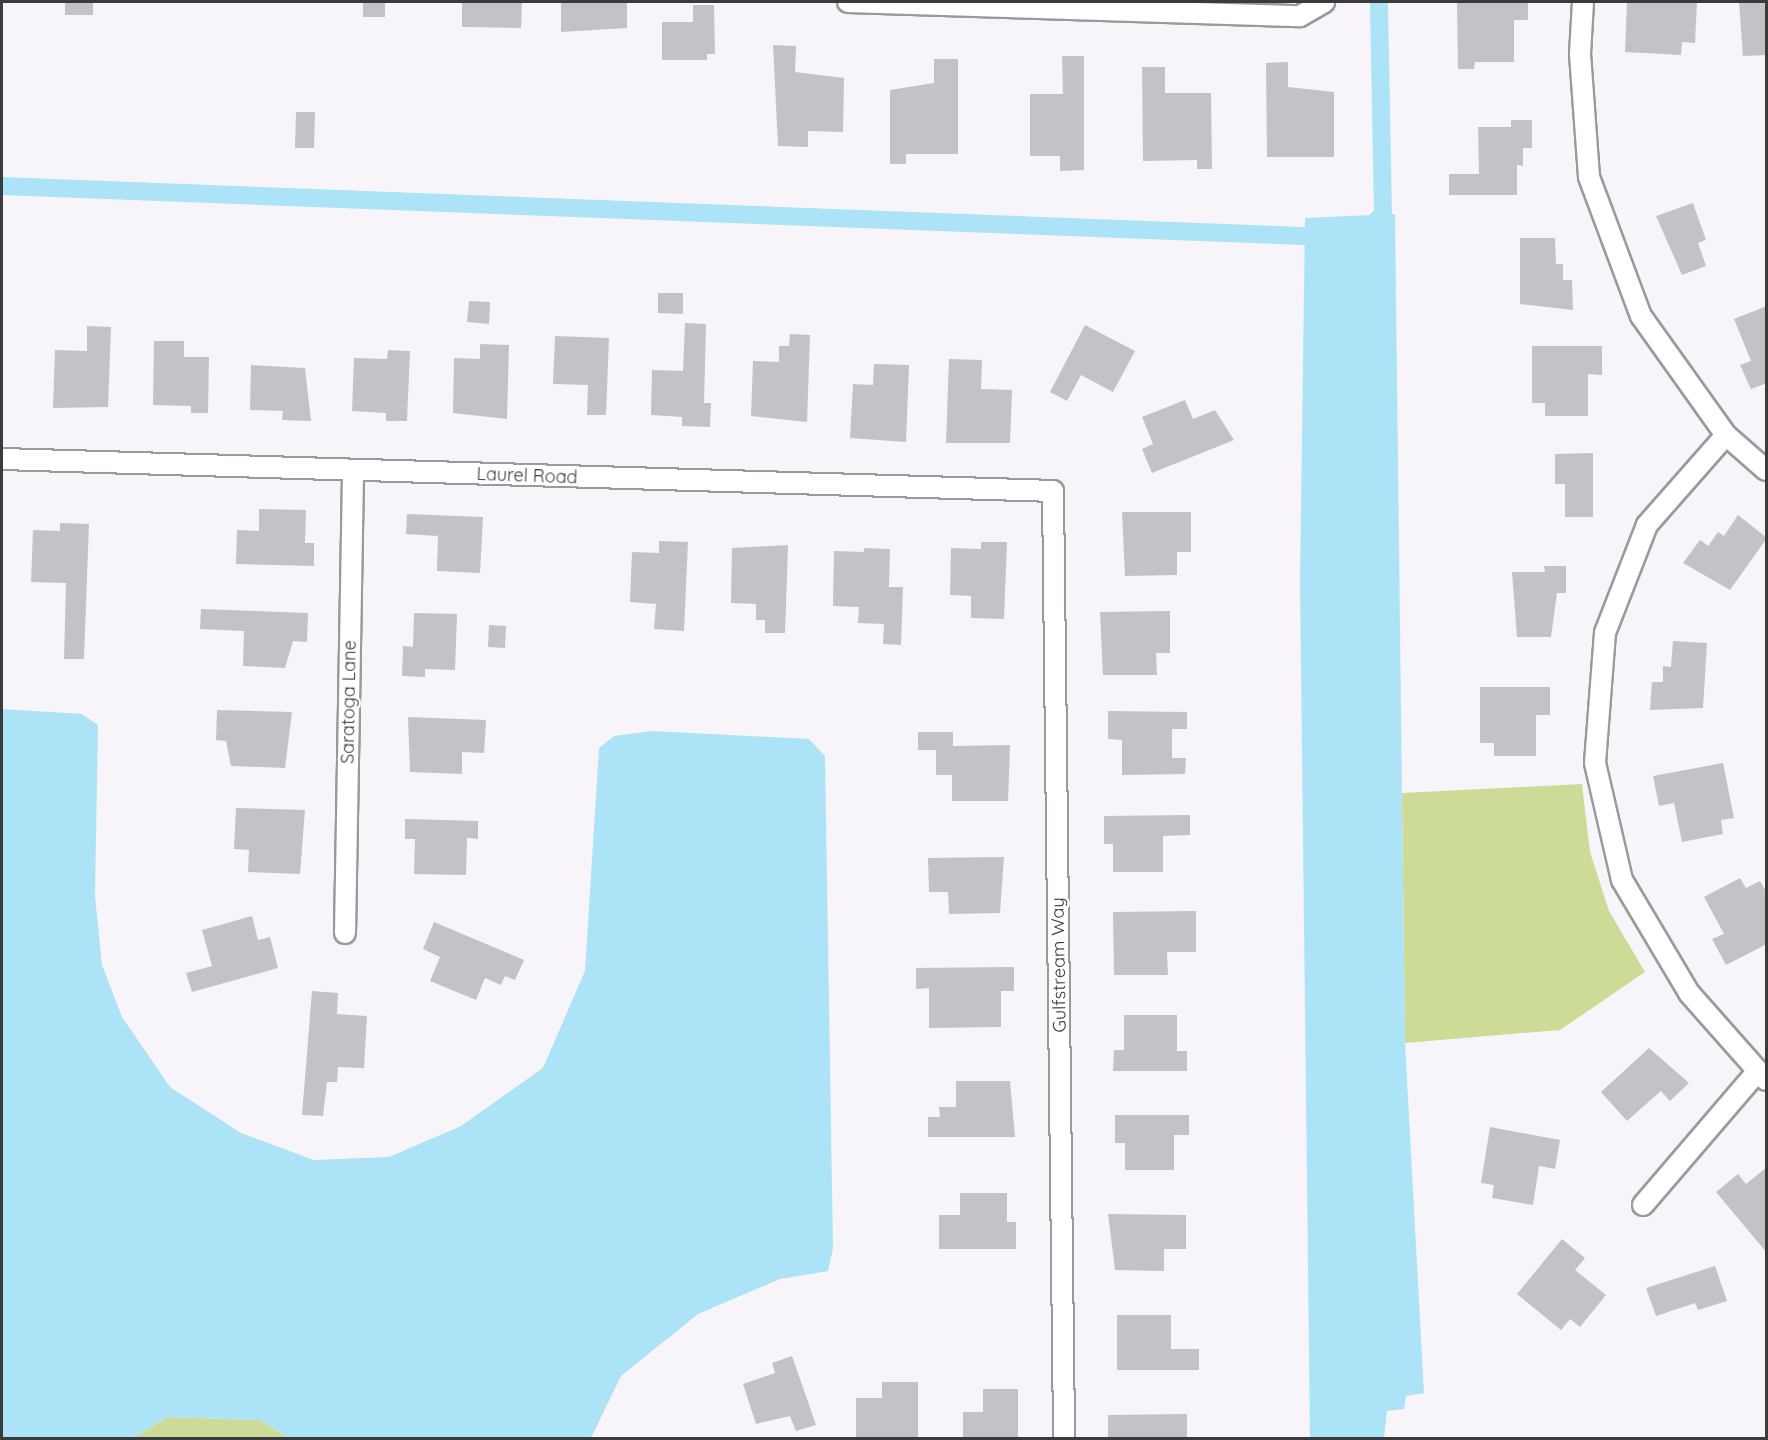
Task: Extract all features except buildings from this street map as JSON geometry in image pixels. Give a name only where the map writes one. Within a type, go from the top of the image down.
[{"type":"street","points":[[849,2],[1300,16],[1324,3]]},
{"type":"street","points":[[1583,2],[1580,54],[1589,177],[1641,316],[1726,435],[1767,470]]},
{"type":"street","points":[[1643,1205],[1762,1076],[1689,993],[1622,880],[1595,763],[1605,633],[1643,536],[1726,435]]},
{"type":"street","name":"Laurel Road","points":[[2,459],[1053,491]]},
{"type":"street","name":"Saratoga Lane","points":[[345,933],[353,471]]},
{"type":"street","name":"Gulfstream Way","points":[[1053,491],[1064,1438]]},
{"type":"green space","points":[[1582,784],[1590,852],[1609,911],[1645,972],[1560,1030],[1405,1043],[1402,793]]},
{"type":"green space","points":[[168,1417],[259,1420],[289,1438],[133,1438]]},
{"type":"water","points":[[1395,214],[1405,1043],[1424,1393],[1406,1396],[1404,1409],[1387,1411],[1384,1438],[1310,1438],[1300,582],[1305,218]]},
{"type":"water","points":[[2,709],[82,714],[98,725],[95,896],[102,965],[122,1017],[170,1087],[241,1133],[314,1160],[389,1157],[461,1126],[543,1068],[585,971],[599,748],[614,736],[652,731],[809,739],[825,756],[833,1248],[828,1271],[780,1279],[698,1314],[621,1376],[591,1438],[289,1438],[259,1420],[168,1417],[133,1438],[2,1438]]},
{"type":"waterway","points":[[1367,231],[1383,214],[1379,2]]},
{"type":"waterway","points":[[2,186],[1328,237]]}]
